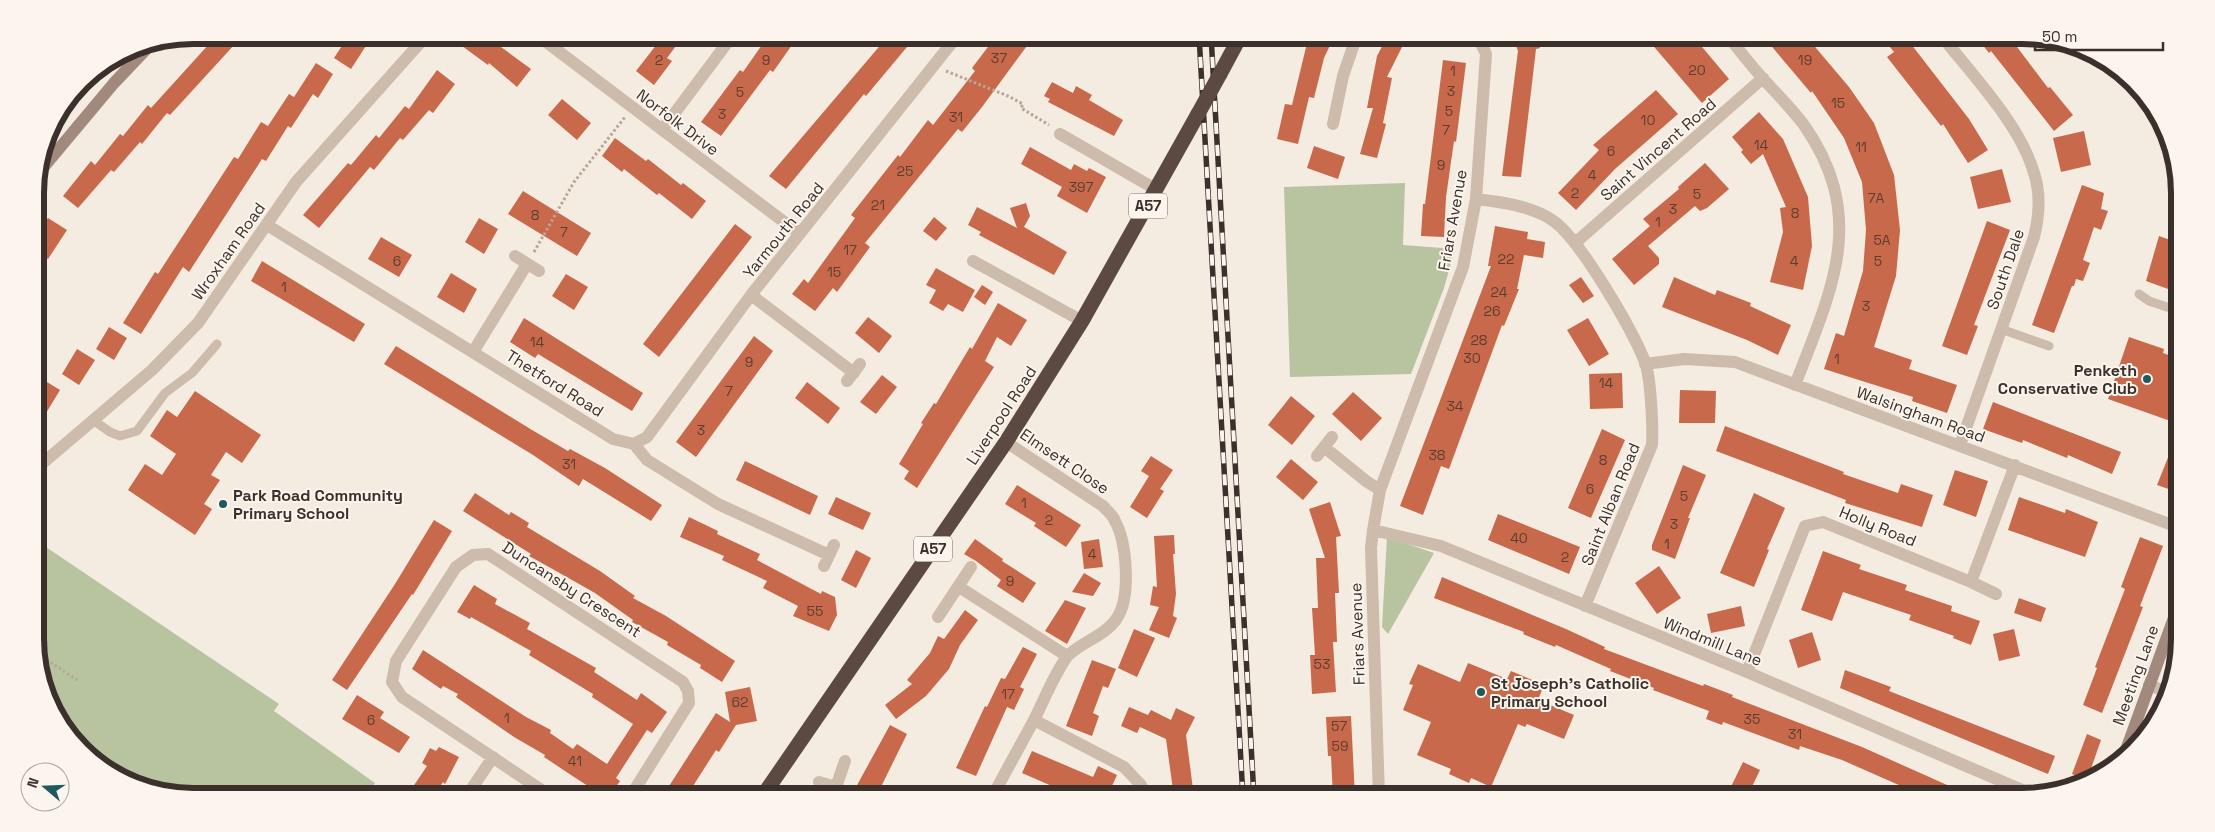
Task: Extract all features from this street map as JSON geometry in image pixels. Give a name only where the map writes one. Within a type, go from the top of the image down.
[{"type":"highway","name":"Liverpool Road","points":[[768,788],[1006,442],[1082,321],[1157,190],[1236,44]]},
{"type":"street","name":"Wroxham Road","points":[[44,462],[152,370],[198,323],[296,182],[419,44]]},
{"type":"street","name":"Norfolk Drive","points":[[549,44],[800,234]]},
{"type":"street","points":[[662,130],[726,44]]},
{"type":"street","name":"Yarmouth Road","points":[[634,444],[647,437],[751,295],[951,44]]},
{"type":"street","points":[[1333,124],[1343,76],[1354,44]]},
{"type":"street","name":"Friars Avenue","points":[[1380,788],[1371,548],[1373,530],[1380,490],[1464,267],[1476,198],[1486,54],[1481,44]]},
{"type":"street","points":[[1734,44],[1803,123],[1817,145],[1830,176],[1839,215],[1840,242],[1837,266],[1830,294],[1795,385]]},
{"type":"street","name":"South Dale","points":[[1947,44],[2000,112],[2027,155],[2038,189],[2038,224],[1960,445]]},
{"type":"street","points":[[47,164],[114,83],[143,53]]},
{"type":"street","name":"Saint Vincent Road","points":[[1575,243],[1762,78]]},
{"type":"street","points":[[1060,134],[1157,190]]},
{"type":"street","name":"Saint Alban Road","points":[[1476,198],[1502,202],[1530,210],[1555,222],[1575,243],[1625,321],[1646,364],[1653,430],[1652,445],[1585,606]]},
{"type":"street","name":"Thetford Road","points":[[267,225],[613,439],[634,444]]},
{"type":"street","points":[[515,256],[539,271]]},
{"type":"street","points":[[973,261],[1082,321]]},
{"type":"street","points":[[473,352],[527,264]]},
{"type":"street","points":[[751,295],[854,373]]},
{"type":"street","name":"Walsingham Road","points":[[1646,364],[1684,359],[1735,362],[2171,525]]},
{"type":"street","name":"Elmsett Close","points":[[1006,442],[1103,506],[1115,520],[1123,542],[1126,564],[1124,596],[1118,618],[1097,638],[1067,656]]},
{"type":"street","points":[[634,444],[647,460],[696,491],[829,555]]},
{"type":"street","points":[[1324,447],[1366,482],[1380,490]]},
{"type":"street","points":[[1972,582],[2015,465]]},
{"type":"street","name":"Holly Road","points":[[1747,672],[1805,526],[1823,522],[1972,582],[1996,594]]},
{"type":"street","name":"Windmill Lane","points":[[1373,530],[1441,546],[1747,672],[2017,788]]},
{"type":"street","name":"Duncansby Crescent","points":[[538,788],[402,697],[392,682],[396,661],[456,567],[472,556],[488,554],[683,682],[688,691],[689,703],[636,788]]},
{"type":"street","points":[[938,618],[971,567]]},
{"type":"street","points":[[959,587],[1067,656],[997,788]]},
{"type":"street","name":"Meeting Lane","points":[[2128,745],[2171,625]]},
{"type":"street","points":[[2149,685],[2162,690]]},
{"type":"street","points":[[1034,720],[1124,767],[1142,788]]},
{"type":"street","points":[[472,788],[493,758]]},
{"type":"street","points":[[819,782],[836,787],[845,761]]},
{"type":"lane","points":[[2139,294],[2149,301],[2171,308]]},
{"type":"lane","points":[[2001,329],[2049,346]]},
{"type":"lane","points":[[93,420],[110,432],[120,436],[137,431],[166,393],[192,372],[217,344]]},
{"type":"path","points":[[934,67],[1008,96],[1023,104],[1021,108],[1060,134]]},
{"type":"path","points":[[527,264],[574,182],[632,108]]},
{"type":"path","points":[[46,659],[77,680]]},
{"type":"green space","points":[[1405,183],[1403,245],[1455,249],[1444,288],[1411,374],[1290,377],[1284,187]]},
{"type":"green space","points":[[1387,537],[1434,553],[1388,634],[1382,627]]},
{"type":"green space","points":[[44,546],[279,704],[274,711],[375,783],[372,788],[173,787],[145,780],[127,773],[110,763],[81,738],[59,705],[52,687],[44,649]]},
{"type":"building","points":[[209,44],[235,44],[170,115],[167,113],[142,144],[140,142],[114,172],[111,170],[78,208],[63,196],[91,161],[95,165],[120,134],[123,136],[148,105],[151,108]]},
{"type":"building","points":[[343,44],[367,44],[351,69],[334,58]]},
{"type":"building","points":[[463,44],[501,44],[501,47],[531,69],[517,87],[489,63],[488,65],[462,46]]},
{"type":"building","points":[[657,44],[677,44],[667,58],[672,61],[654,85],[636,71]]},
{"type":"building","points":[[763,44],[793,44],[773,72],[770,70],[721,136],[701,122],[740,70],[743,72]]},
{"type":"building","points":[[881,44],[909,44],[866,96],[864,94],[786,189],[769,176]]},
{"type":"building","points":[[990,44],[1028,44],[962,132],[958,129],[865,243],[870,247],[837,292],[833,288],[815,311],[792,294],[804,279],[808,283],[855,218],[851,215],[898,155],[900,157],[928,120],[933,125],[975,71],[972,68]]},
{"type":"building","points":[[1307,44],[1331,44],[1324,58],[1314,98],[1309,97],[1298,144],[1277,139],[1285,104],[1292,105]]},
{"type":"building","points":[[1383,44],[1404,44],[1387,77],[1392,78],[1383,123],[1386,124],[1377,158],[1360,154],[1373,108],[1367,108],[1377,56]]},
{"type":"building","points":[[1515,44],[1538,44],[1540,48],[1536,49],[1521,177],[1502,176],[1518,51]]},
{"type":"building","points":[[1652,44],[1700,44],[1729,79],[1702,103]]},
{"type":"building","points":[[1770,44],[1813,44],[1849,87],[1874,123],[1894,175],[1900,230],[1896,276],[1874,347],[1912,360],[1909,369],[1957,385],[1947,413],[1912,401],[1913,397],[1824,369],[1836,333],[1844,336],[1863,271],[1866,230],[1862,182],[1844,138],[1812,91],[1811,93]]},
{"type":"building","points":[[1887,44],[1911,44],[1969,119],[1988,150],[1968,163],[1943,124],[1941,126],[1887,57],[1894,52]]},
{"type":"building","points":[[1982,44],[2015,44],[2048,88],[2050,87],[2073,115],[2054,131],[1991,51],[1989,53]]},
{"type":"building","points":[[1443,60],[1466,63],[1456,142],[1454,141],[1446,197],[1444,237],[1421,236],[1423,204],[1425,204]]},
{"type":"building","points":[[316,63],[333,74],[318,98],[313,94],[291,128],[288,126],[266,161],[262,159],[189,272],[183,267],[141,334],[123,323],[155,272],[158,274],[234,157],[238,159],[261,122],[268,126],[289,94],[294,97]]},
{"type":"building","points":[[437,70],[455,84],[433,113],[429,110],[403,140],[400,138],[374,170],[370,167],[319,228],[303,215],[348,163],[351,165],[376,135],[379,138],[405,106],[409,109]]},
{"type":"building","points":[[1052,82],[1073,93],[1076,86],[1092,95],[1089,100],[1123,120],[1114,136],[1048,102],[1050,99],[1044,96]]},
{"type":"building","points":[[1656,90],[1678,114],[1615,169],[1576,210],[1558,193],[1599,150],[1593,145]]},
{"type":"building","points":[[562,99],[591,123],[577,140],[548,115]]},
{"type":"building","points":[[1759,112],[1783,139],[1808,197],[1812,246],[1803,290],[1770,282],[1783,232],[1780,208],[1786,207],[1763,154],[1751,164],[1741,152],[1743,150],[1732,137]]},
{"type":"building","points":[[2084,131],[2091,165],[2061,172],[2053,138]]},
{"type":"building","points":[[615,138],[646,161],[648,159],[681,185],[683,183],[706,201],[692,219],[659,193],[657,195],[624,169],[622,172],[602,156]]},
{"type":"building","points":[[1314,146],[1345,157],[1338,179],[1307,168]]},
{"type":"building","points":[[1030,147],[1071,170],[1074,164],[1087,171],[1089,168],[1106,177],[1087,213],[1057,196],[1062,187],[1021,164]]},
{"type":"building","points":[[1705,163],[1729,189],[1707,208],[1700,211],[1695,206],[1648,246],[1659,258],[1659,264],[1634,285],[1612,259],[1650,226],[1643,219],[1679,189],[1678,187]]},
{"type":"building","points":[[2002,169],[2011,202],[1978,209],[1970,177]]},
{"type":"building","points":[[2082,185],[2104,193],[2101,209],[2108,211],[2101,230],[2094,227],[2083,260],[2090,263],[2083,281],[2076,279],[2074,286],[2072,286],[2054,333],[2032,325]]},
{"type":"building","points":[[523,191],[591,233],[577,256],[508,214]]},
{"type":"building","points":[[1026,203],[1030,216],[1024,227],[1067,252],[1054,275],[979,235],[981,232],[968,225],[977,207],[1017,228],[1010,208]]},
{"type":"building","points":[[934,217],[947,228],[936,241],[923,231]]},
{"type":"building","points":[[48,218],[67,230],[48,259],[44,256],[44,224]]},
{"type":"building","points":[[479,218],[498,229],[484,254],[465,242]]},
{"type":"building","points":[[1987,221],[2010,230],[1974,325],[1978,326],[1967,355],[1942,346]]},
{"type":"building","points":[[735,224],[752,237],[659,357],[643,344]]},
{"type":"building","points":[[1495,226],[1528,232],[1527,239],[1545,242],[1543,258],[1524,255],[1517,289],[1519,289],[1504,326],[1502,325],[1449,469],[1441,466],[1423,515],[1400,506],[1491,266],[1488,266]]},
{"type":"building","points":[[2159,236],[2171,240],[2171,290],[2146,281]]},
{"type":"building","points":[[381,237],[412,255],[399,277],[368,259]]},
{"type":"building","points":[[262,261],[365,324],[354,342],[251,281]]},
{"type":"building","points":[[936,268],[975,290],[963,312],[948,304],[943,311],[929,303],[936,290],[926,285]]},
{"type":"building","points":[[451,273],[477,289],[464,313],[437,297]]},
{"type":"building","points":[[566,274],[588,287],[574,310],[552,296]]},
{"type":"building","points":[[1581,277],[1594,296],[1583,303],[1569,285]]},
{"type":"building","points":[[1674,277],[1715,295],[1717,290],[1751,303],[1750,306],[1791,325],[1778,355],[1747,340],[1662,307]]},
{"type":"building","points":[[982,285],[993,292],[985,305],[974,297]]},
{"type":"building","points":[[998,303],[1027,320],[1011,346],[997,337],[985,361],[994,367],[917,488],[904,479],[909,471],[899,464],[923,424],[921,423],[934,403],[936,404],[970,347],[972,349]]},
{"type":"building","points":[[868,317],[892,336],[879,353],[855,333]]},
{"type":"building","points":[[524,318],[643,393],[632,411],[538,354],[535,358],[510,342]]},
{"type":"building","points":[[1588,318],[1609,354],[1589,366],[1567,330]]},
{"type":"building","points":[[109,327],[127,338],[114,360],[96,349]]},
{"type":"building","points":[[754,336],[773,351],[696,457],[676,442]]},
{"type":"building","name":"Penketh Conservative Club","points":[[2129,337],[2164,349],[2163,353],[2171,356],[2171,421],[2108,399]]},
{"type":"building","points":[[396,346],[532,430],[568,451],[570,449],[605,468],[662,505],[651,521],[583,479],[579,486],[533,455],[384,364]]},
{"type":"building","points":[[77,349],[95,360],[79,385],[62,374]]},
{"type":"building","points":[[1622,373],[1623,408],[1590,409],[1589,374]]},
{"type":"building","points":[[882,375],[897,387],[876,414],[860,402]]},
{"type":"building","points":[[44,380],[60,390],[44,416]]},
{"type":"building","points":[[807,382],[840,408],[828,424],[795,398]]},
{"type":"building","points":[[1680,390],[1716,391],[1715,423],[1679,423]]},
{"type":"building","points":[[195,391],[261,435],[242,463],[226,452],[211,475],[220,480],[204,504],[212,509],[195,535],[128,490],[145,464],[162,475],[176,454],[150,436],[167,410],[177,417]]},
{"type":"building","points":[[1353,392],[1382,418],[1361,441],[1332,414]]},
{"type":"building","points":[[1291,396],[1315,416],[1292,445],[1268,425]]},
{"type":"building","points":[[1993,402],[2121,452],[2112,474],[2068,455],[2067,458],[2023,440],[2022,443],[1983,429]]},
{"type":"building","points":[[1725,426],[1844,472],[1843,474],[1898,493],[1901,484],[1933,495],[1922,527],[1845,503],[1846,500],[1716,451]]},
{"type":"building","points":[[1602,429],[1625,440],[1591,518],[1568,508]]},
{"type":"building","points":[[2169,455],[2171,456],[2171,490],[2157,485]]},
{"type":"building","points":[[1151,456],[1173,470],[1160,489],[1164,491],[1147,518],[1130,507],[1149,476],[1141,471]]},
{"type":"building","points":[[1291,459],[1318,482],[1303,500],[1276,477]]},
{"type":"building","points":[[745,461],[818,496],[810,515],[736,480]]},
{"type":"building","points":[[1683,465],[1706,475],[1688,518],[1690,518],[1675,559],[1652,550],[1652,545]]},
{"type":"building","points":[[1955,470],[1988,481],[1976,517],[1943,505]]},
{"type":"building","points":[[1017,485],[1081,525],[1066,547],[1034,526],[1036,523],[1005,504]]},
{"type":"building","points":[[475,493],[509,515],[511,512],[529,523],[527,527],[600,571],[635,596],[633,598],[666,616],[735,661],[722,682],[700,668],[701,665],[667,645],[668,642],[632,622],[633,620],[595,593],[529,556],[531,554],[463,511]]},
{"type":"building","points":[[1754,493],[1785,508],[1767,549],[1769,550],[1754,587],[1720,573]]},
{"type":"building","points":[[836,497],[871,513],[863,530],[828,514]]},
{"type":"building","points":[[2019,497],[2065,513],[2066,509],[2098,522],[2085,557],[2008,530]]},
{"type":"building","points":[[1330,502],[1341,536],[1336,537],[1339,593],[1335,593],[1337,642],[1333,642],[1336,692],[1312,694],[1310,655],[1315,655],[1312,608],[1318,608],[1316,558],[1325,558],[1309,509]]},
{"type":"building","points":[[1498,514],[1580,547],[1569,574],[1488,540]]},
{"type":"building","points":[[689,517],[718,531],[717,534],[760,554],[757,560],[821,594],[822,591],[835,597],[837,615],[829,631],[793,616],[798,606],[763,588],[767,581],[722,560],[724,556],[680,537]]},
{"type":"building","points":[[434,520],[452,531],[413,595],[347,690],[332,680],[395,584]]},
{"type":"building","points":[[1174,535],[1175,554],[1173,554],[1176,594],[1173,616],[1177,618],[1169,638],[1149,630],[1159,607],[1150,605],[1153,586],[1157,587],[1154,536]]},
{"type":"building","points":[[2140,537],[2163,546],[2140,606],[2143,607],[2102,713],[2083,705],[2097,668],[2095,667],[2125,589],[2121,587]]},
{"type":"building","points":[[975,539],[1003,559],[1002,561],[1036,583],[1023,603],[997,586],[1001,580],[964,554]]},
{"type":"building","points":[[1099,539],[1103,567],[1084,569],[1081,542]]},
{"type":"building","points":[[856,550],[871,558],[856,588],[841,580]]},
{"type":"building","points":[[1823,551],[1861,565],[1859,569],[1907,585],[1905,590],[1952,606],[1951,611],[1980,621],[1971,645],[1953,638],[1954,636],[1909,620],[1911,615],[1843,592],[1832,621],[1801,610]]},
{"type":"building","points":[[1659,566],[1681,598],[1657,614],[1635,583]]},
{"type":"building","points":[[1084,573],[1101,583],[1093,596],[1072,592]]},
{"type":"building","points":[[1442,577],[1566,629],[1605,647],[1604,649],[1703,686],[1704,684],[1733,695],[1732,697],[1862,747],[1954,788],[1906,788],[1842,760],[1800,746],[1799,750],[1723,722],[1722,725],[1706,719],[1709,711],[1653,690],[1654,688],[1610,671],[1611,669],[1556,645],[1555,647],[1523,634],[1524,632],[1434,598]]},
{"type":"building","points":[[474,585],[497,599],[495,604],[530,623],[527,629],[596,668],[594,672],[637,700],[641,693],[667,712],[652,733],[647,730],[616,778],[620,781],[615,788],[591,788],[544,757],[545,755],[514,737],[456,697],[458,694],[443,686],[441,689],[412,669],[423,650],[526,717],[551,730],[550,733],[573,749],[577,744],[607,764],[633,724],[592,697],[593,694],[529,655],[531,651],[471,617],[470,619],[457,612]]},
{"type":"building","points":[[2019,598],[2046,608],[2041,622],[2014,613]]},
{"type":"building","points":[[1065,600],[1086,608],[1067,644],[1045,631]]},
{"type":"building","points":[[1741,606],[1745,626],[1711,633],[1707,614]]},
{"type":"building","points":[[965,610],[978,620],[960,645],[949,669],[926,696],[896,719],[885,705],[912,684],[907,680],[930,653],[938,636],[944,639]]},
{"type":"building","points":[[1134,629],[1155,638],[1137,677],[1118,668]]},
{"type":"building","points":[[2014,629],[2020,656],[1999,661],[1993,634]]},
{"type":"building","points":[[1812,632],[1821,660],[1798,668],[1789,640]]},
{"type":"building","points":[[1023,647],[1037,654],[1020,687],[1024,689],[1014,710],[1007,707],[976,776],[956,768],[985,706],[987,707],[1001,678],[1005,679]]},
{"type":"building","points":[[1092,660],[1116,669],[1108,688],[1103,686],[1093,713],[1099,716],[1092,736],[1066,726]]},
{"type":"building","points":[[1468,663],[1507,679],[1511,671],[1544,685],[1538,700],[1574,715],[1564,739],[1527,724],[1525,727],[1518,724],[1491,787],[1471,778],[1469,783],[1449,774],[1451,769],[1417,755],[1431,722],[1403,710],[1413,685],[1409,684],[1418,664],[1460,682]]},
{"type":"building","points":[[1845,670],[1891,687],[1889,691],[2055,756],[2048,774],[1840,688]]},
{"type":"building","points":[[750,687],[757,721],[736,725],[719,752],[716,750],[692,788],[668,788],[716,713],[730,722],[725,692]]},
{"type":"building","points":[[357,695],[384,712],[380,718],[410,737],[399,753],[342,719]]},
{"type":"building","points":[[1129,707],[1148,715],[1151,710],[1171,720],[1176,708],[1195,717],[1186,735],[1193,788],[1173,788],[1166,739],[1140,727],[1137,733],[1121,726]]},
{"type":"building","points":[[1351,716],[1355,788],[1333,788],[1331,756],[1328,756],[1326,717]]},
{"type":"building","points":[[890,725],[907,734],[880,788],[856,787]]},
{"type":"building","points":[[2087,734],[2101,740],[2090,772],[2079,777],[2072,774]]},
{"type":"building","points":[[439,747],[459,757],[445,784],[443,782],[439,788],[412,788],[427,766],[422,763],[430,748],[436,751]]},
{"type":"building","points":[[1032,751],[1093,777],[1098,766],[1117,775],[1111,788],[1056,788],[1022,773]]},
{"type":"building","points":[[1743,762],[1760,770],[1751,788],[1730,788]]},
{"type":"railway","points":[[1200,44],[1242,788]]},
{"type":"railway","points":[[1212,44],[1253,788]]},
{"type":"place","name":"Penketh Conservative Club","points":[[2147,379]]},
{"type":"place","name":"Park Road Community Primary School","points":[[223,504]]},
{"type":"place","name":"St Joseph's Catholic Primary School","points":[[1481,692]]}]
